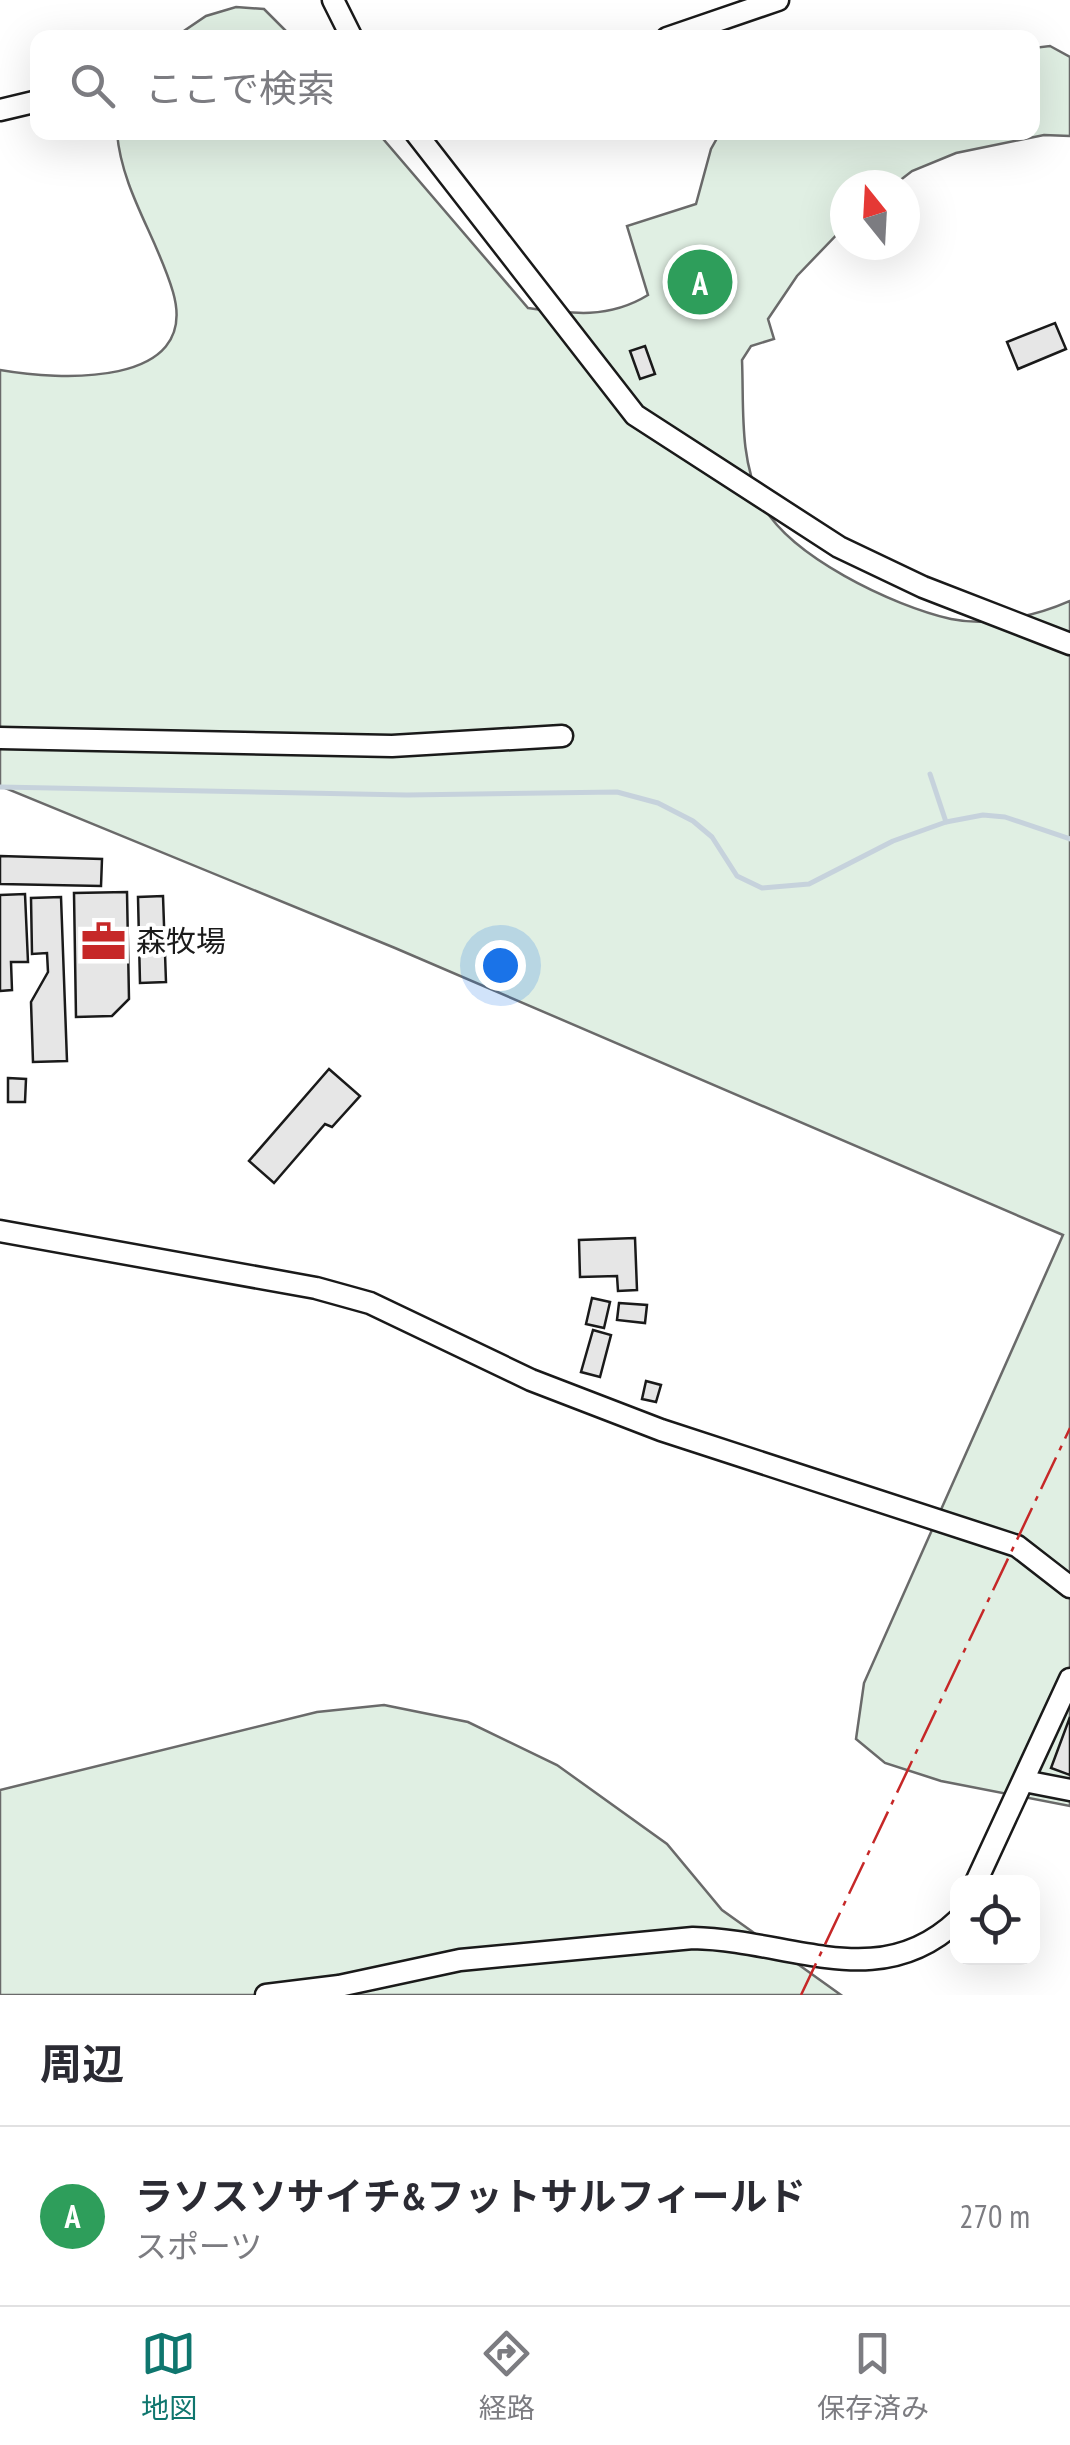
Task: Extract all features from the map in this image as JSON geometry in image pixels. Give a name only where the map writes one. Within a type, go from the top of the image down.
[{"type":"street","points":[[332,0],[348,30]]},
{"type":"street","points":[[690,30],[778,0]]},
{"type":"street","points":[[0,110],[30,103]]},
{"type":"street","points":[[421,140],[636,415],[839,546],[923,588],[1070,644]]},
{"type":"street","points":[[0,738],[392,746],[562,736]]},
{"type":"street","points":[[0,1231],[316,1288],[370,1303],[531,1380],[661,1430],[1017,1546],[1070,1586]]},
{"type":"street","points":[[979,1875],[1070,1679]]},
{"type":"street","points":[[1024,1781],[1070,1790]]},
{"type":"street","points":[[266,1995],[339,1986],[460,1960],[694,1938],[728,1939],[822,1971],[880,1972],[918,1960],[950,1931]]},
{"type":"green space","points":[[236,7],[264,9],[285,30],[185,30],[206,16]]},
{"type":"green space","points":[[1050,46],[1070,57],[1070,136],[1040,136],[1040,47]]},
{"type":"green space","points":[[118,140],[384,140],[528,308],[560,312],[604,311],[648,295],[627,226],[696,204],[716,140],[1020,140],[956,153],[914,170],[830,170],[830,242],[797,276],[768,319],[774,339],[751,346],[742,360],[744,432],[749,468],[761,502],[794,541],[844,576],[901,603],[966,621],[1012,619],[1070,601],[1070,1806],[941,1781],[885,1763],[856,1739],[864,1683],[1063,1235],[395,948],[0,786],[0,370],[55,376],[118,371],[146,362],[166,347],[176,324],[173,292],[126,175]]},
{"type":"green space","points":[[384,1705],[468,1722],[557,1765],[667,1844],[722,1910],[841,1995],[0,1995],[0,1790],[317,1712]]},
{"type":"building","points":[[1055,323],[1066,349],[1018,369],[1007,342]]},
{"type":"building","points":[[645,346],[655,374],[640,379],[630,351]]},
{"type":"building","points":[[0,856],[102,859],[101,886],[0,884]]},
{"type":"building","points":[[127,892],[129,999],[112,1016],[76,1017],[74,893]]},
{"type":"building","points":[[25,894],[28,962],[11,962],[12,990],[0,991],[0,895]]},
{"type":"building","points":[[163,896],[166,982],[140,983],[138,897]]},
{"type":"building","points":[[61,897],[67,1061],[33,1062],[31,1002],[48,972],[47,953],[32,954],[31,898]]},
{"type":"building","points":[[329,1069],[360,1096],[332,1127],[325,1124],[274,1183],[249,1161]]},
{"type":"building","points":[[8,1078],[26,1079],[25,1102],[8,1102]]},
{"type":"building","points":[[635,1238],[637,1290],[618,1291],[617,1276],[580,1277],[579,1240]]},
{"type":"building","points":[[592,1298],[610,1302],[604,1328],[586,1324]]},
{"type":"building","points":[[619,1303],[647,1305],[645,1323],[617,1320]]},
{"type":"building","points":[[593,1330],[611,1335],[600,1377],[581,1372]]},
{"type":"building","points":[[646,1381],[661,1385],[656,1402],[642,1399]]},
{"type":"building","points":[[1070,1717],[1070,1775],[1051,1768]]},
{"type":"waterway","points":[[930,774],[946,822]]},
{"type":"waterway","points":[[0,787],[407,795],[617,792],[658,803],[693,821],[712,837],[737,876],[762,888],[809,884],[893,841],[946,822],[983,815],[1005,817],[1070,839]]},
{"type":"power","points":[[801,1995],[1070,1428]]},
{"type":"place","name":"ラソスソサイチ&フットサルフィールド","points":[[700,282]]},
{"type":"place","name":"森牧場","points":[[103,942]]}]
